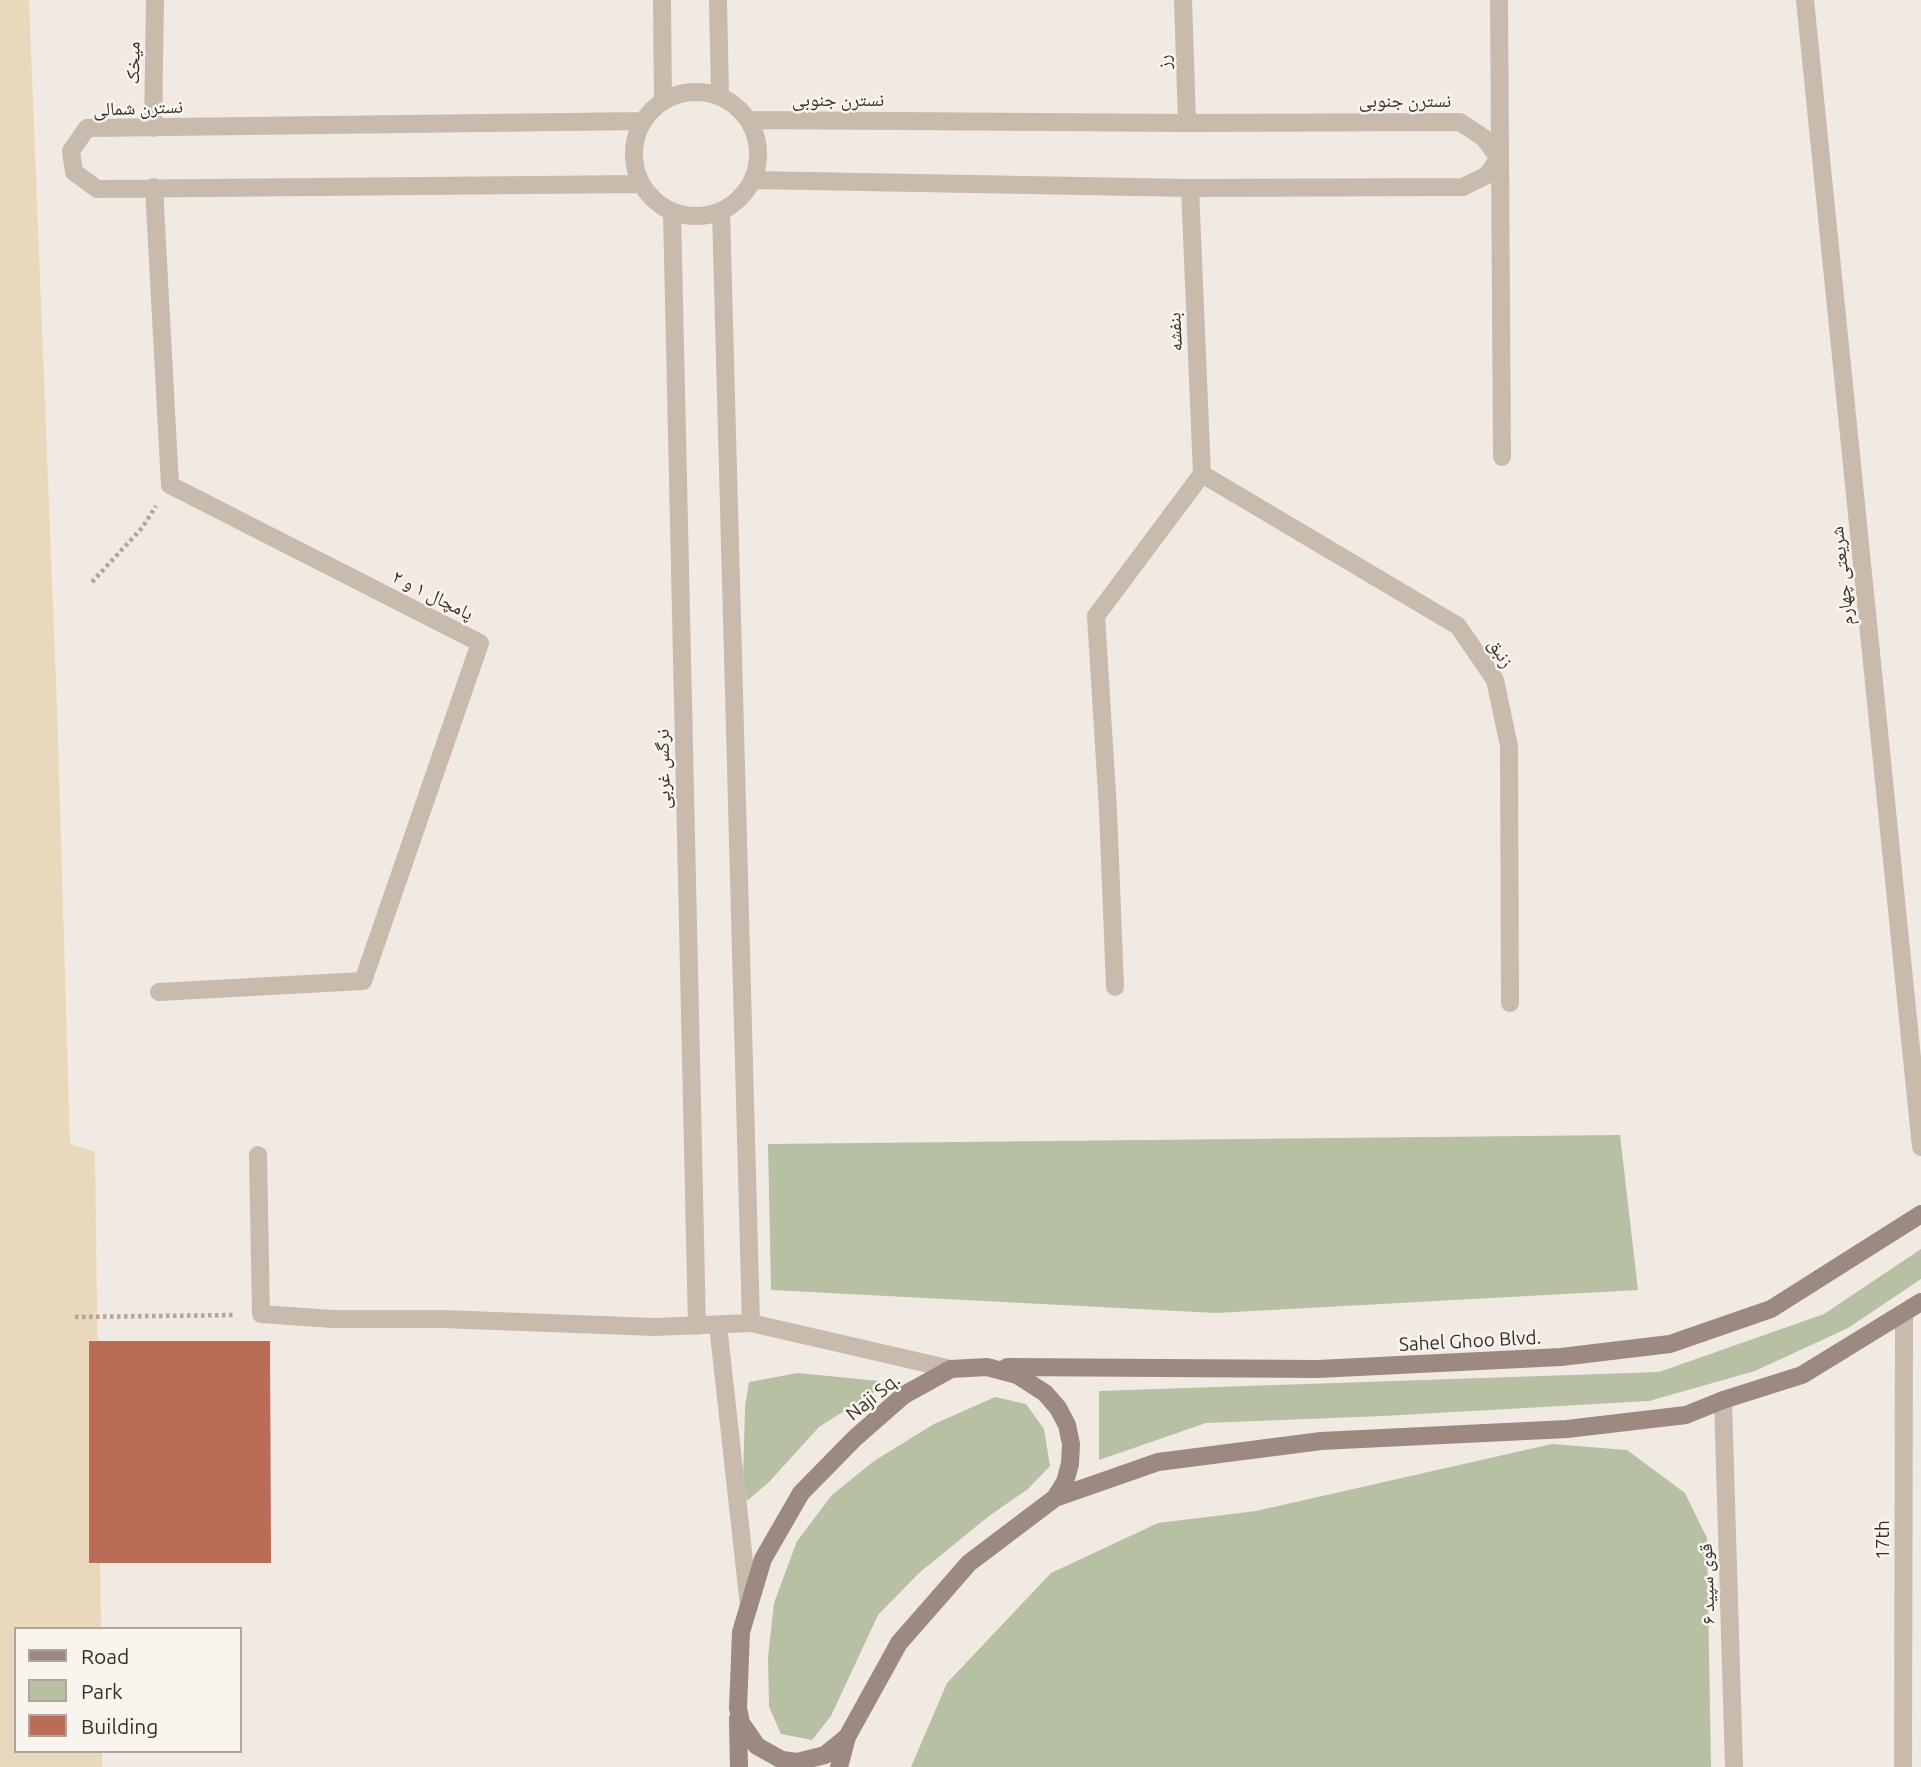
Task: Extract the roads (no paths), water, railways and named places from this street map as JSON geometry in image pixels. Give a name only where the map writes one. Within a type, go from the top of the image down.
[{"type":"main road","name":"Sahel Ghoo Blvd.","points":[[987,1367],[1318,1369],[1561,1357],[1670,1344],[1771,1309],[1921,1214]]},
{"type":"main road","points":[[1055,1499],[1158,1462],[1321,1441],[1567,1429],[1686,1415],[1723,1400],[1802,1375],[1921,1302]]},
{"type":"main road","name":"Naji Sq.","points":[[987,1367],[1017,1375],[1045,1393],[1058,1408],[1067,1425],[1071,1444],[1070,1464],[1065,1482],[1055,1499],[969,1563],[898,1643],[847,1737],[825,1755],[804,1761],[782,1760],[763,1751],[748,1736],[738,1708],[741,1632],[763,1559],[801,1493],[855,1438],[904,1395],[951,1369],[987,1367]]},
{"type":"main road","points":[[738,1708],[738,1767]]},
{"type":"main road","points":[[839,1767],[847,1737]]},
{"type":"street","name":"میخک","points":[[153,128],[155,0]]},
{"type":"street","points":[[662,0],[663,102]]},
{"type":"street","points":[[718,0],[720,97]]},
{"type":"street","name":"رز","points":[[1183,0],[1187,123]]},
{"type":"street","points":[[1499,0],[1502,457]]},
{"type":"street","name":"شریعتی چهارم","points":[[1805,0],[1921,1147]]},
{"type":"street","points":[[701,92],[720,97],[736,106],[748,120],[758,150],[753,180],[740,198],[722,211],[705,216],[672,212],[654,200],[641,184],[635,163],[636,141],[643,121],[663,102],[681,94],[701,92]]},
{"type":"street","name":"نسترن جنوبی","points":[[748,120],[1461,122],[1484,138],[1499,159]]},
{"type":"street","name":"نسترن شمالی","points":[[641,184],[97,189],[74,172],[71,151],[87,128],[643,121]]},
{"type":"street","points":[[753,180],[1190,188],[1463,187],[1487,175],[1499,159]]},
{"type":"street","name":"پامچال ۱ و ۲","points":[[154,187],[170,485],[480,643],[363,981],[159,992]]},
{"type":"street","name":"بنفشه","points":[[1190,188],[1202,474]]},
{"type":"street","points":[[722,211],[751,1323]]},
{"type":"street","name":"نرگس غربی","points":[[672,212],[696,1326]]},
{"type":"street","points":[[1115,987],[1096,616],[1202,474]]},
{"type":"street","name":"زنبق","points":[[1202,474],[1458,626],[1495,680],[1509,746],[1510,1003]]},
{"type":"street","points":[[258,1155],[261,1314],[333,1319],[442,1319],[655,1327],[751,1323],[951,1369]]},
{"type":"street","name":"17th","points":[[1903,1767],[1904,1313]]},
{"type":"street","points":[[718,1325],[749,1607]]},
{"type":"street","name":"قوی سپید ۶","points":[[1723,1400],[1734,1767]]}]
